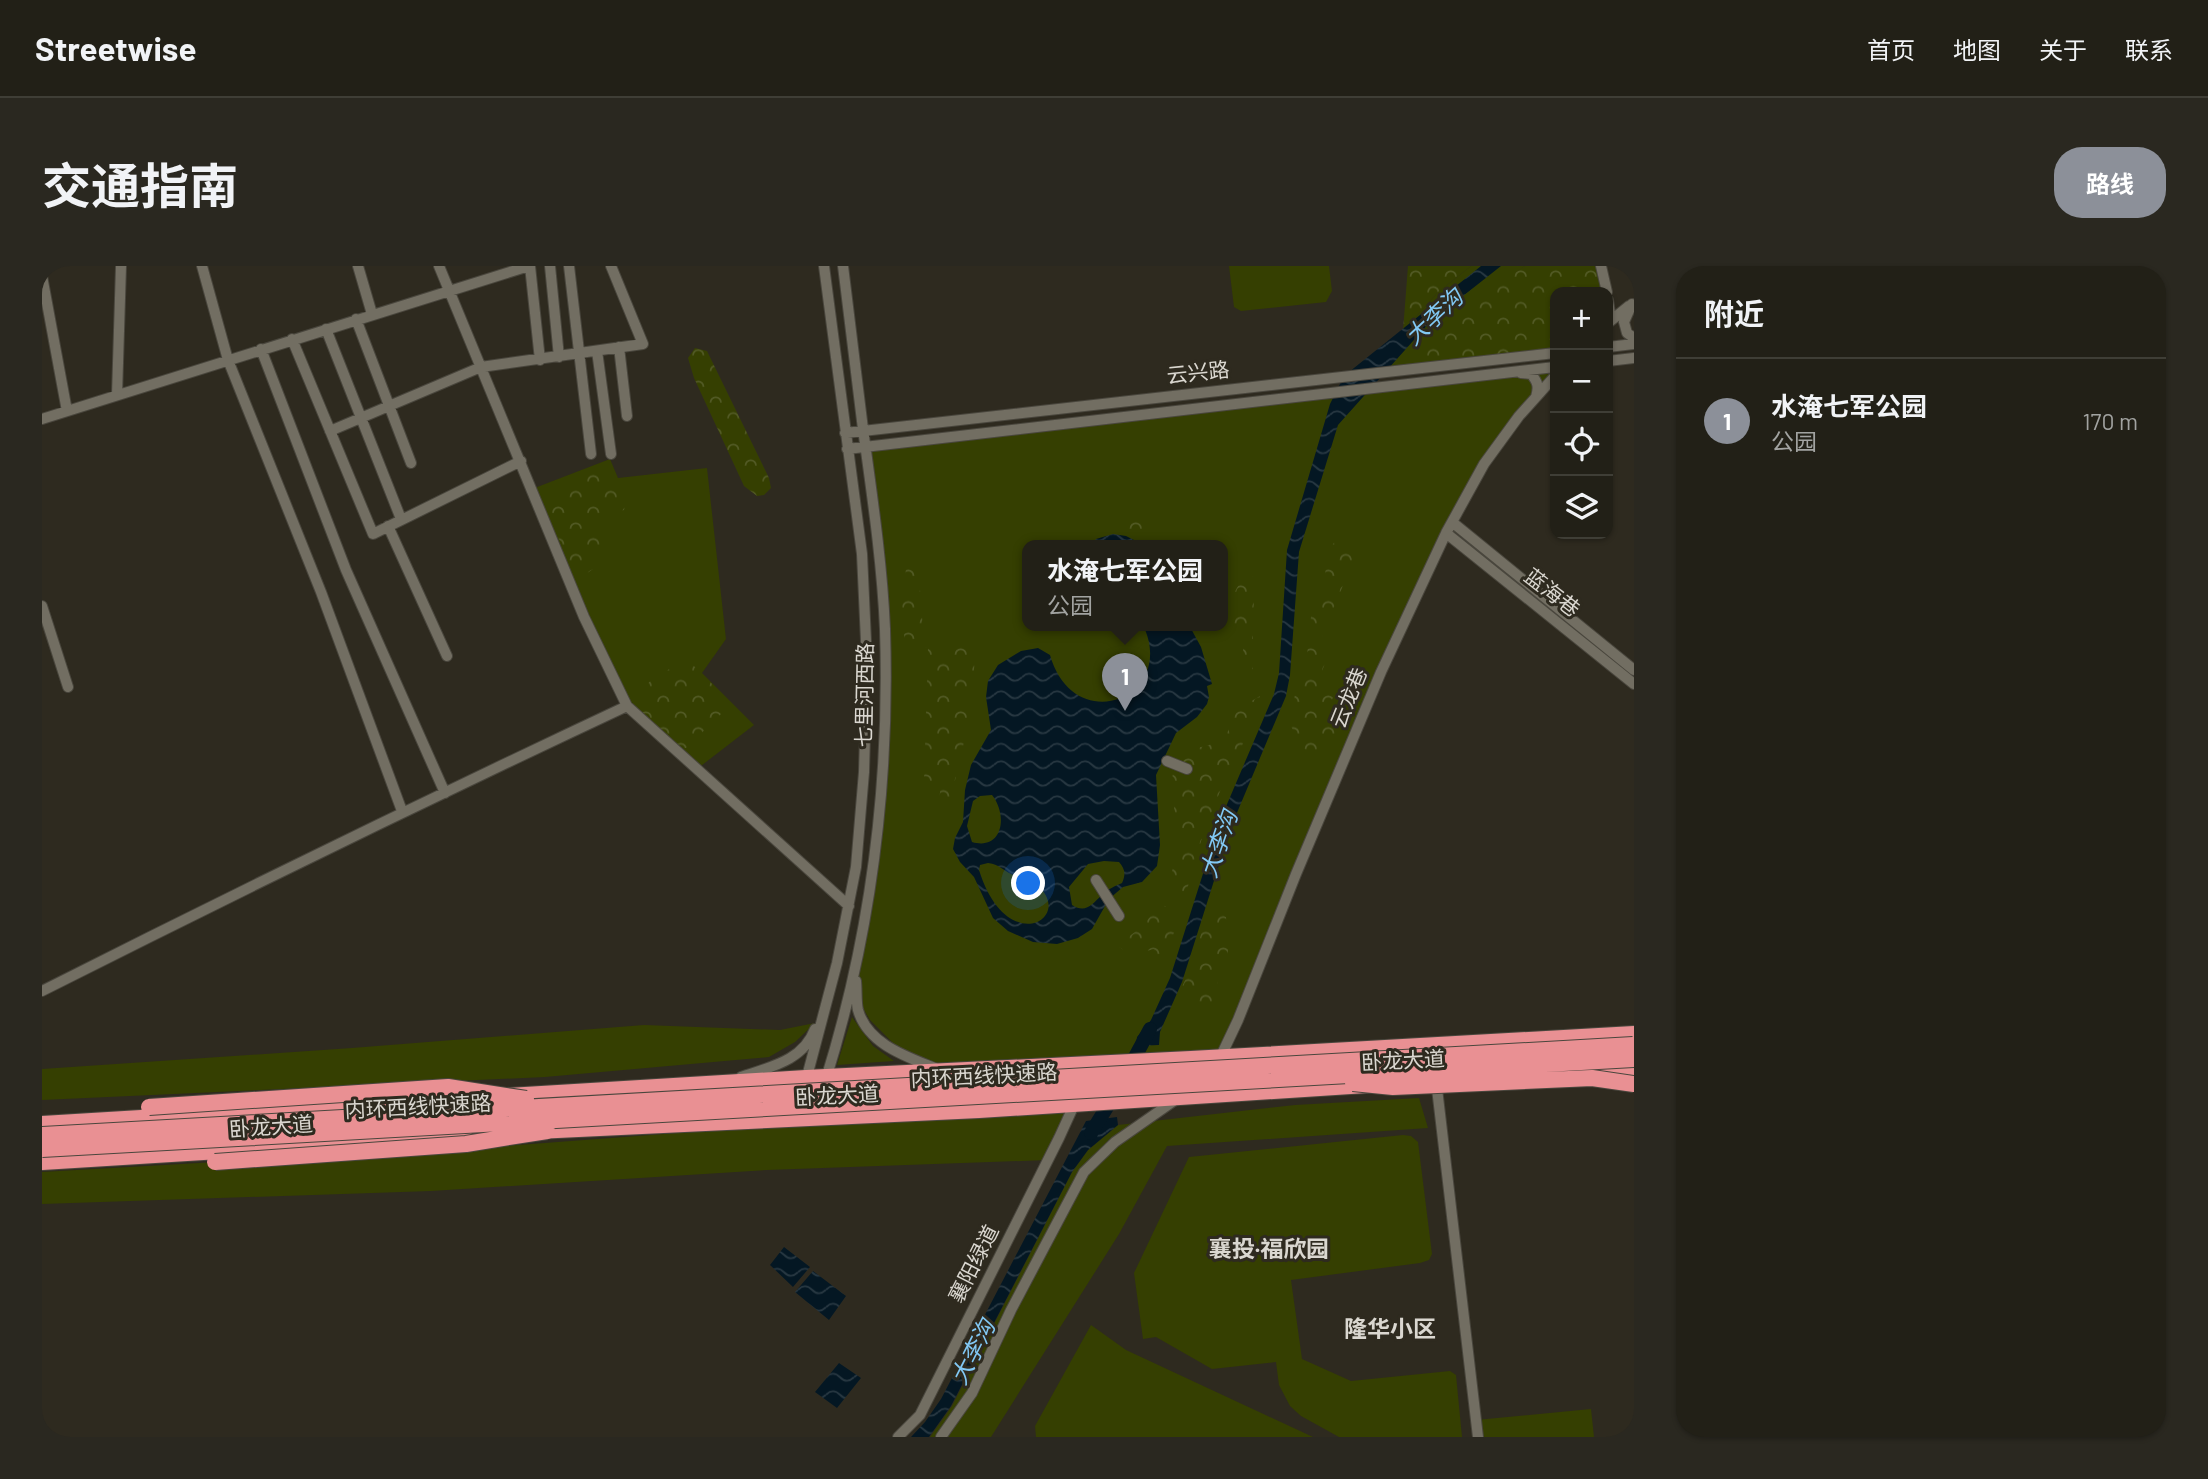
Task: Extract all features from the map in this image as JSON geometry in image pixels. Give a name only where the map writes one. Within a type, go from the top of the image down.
[{"type":"highway","name":"卧龙大道","points":[[42,1124],[806,1078],[1634,1036]]},
{"type":"highway","points":[[1302,1072],[1394,1051],[1634,1036]]},
{"type":"highway","name":"内环西线快速路","points":[[42,1149],[621,1118],[1302,1072],[1634,1045]]},
{"type":"highway","name":"内环西线快速路","points":[[42,1135],[560,1105],[1634,1059]]},
{"type":"highway","name":"卧龙大道","points":[[42,1162],[555,1129],[813,1119],[1634,1069]]},
{"type":"highway","points":[[1302,1072],[1393,1087],[1634,1077]]},
{"type":"highway","points":[[1592,1078],[1634,1084]]},
{"type":"highway","points":[[63,1123],[149,1107],[448,1087],[560,1105]]},
{"type":"highway","points":[[101,1159],[215,1161],[466,1144],[621,1118]]},
{"type":"street","points":[[117,395],[121,266]]},
{"type":"street","points":[[202,266],[228,360],[321,592],[402,811]]},
{"type":"street","points":[[358,266],[372,314]]},
{"type":"street","points":[[439,266],[584,617],[627,706],[849,906]]},
{"type":"street","points":[[42,419],[529,266],[540,360]]},
{"type":"street","points":[[550,266],[559,357]]},
{"type":"street","points":[[569,266],[591,454]]},
{"type":"street","points":[[330,431],[481,367],[643,344],[611,266]]},
{"type":"street","name":"七里河西路","points":[[796,1119],[849,906],[856,867],[864,772],[867,663],[862,554],[824,266]]},
{"type":"street","name":"七里河西路","points":[[813,1119],[855,968],[873,875],[880,824],[885,732],[883,602],[878,540],[843,266]]},
{"type":"street","points":[[1601,266],[1605,287]]},
{"type":"street","points":[[42,276],[66,411]]},
{"type":"street","points":[[1613,319],[1633,303]]},
{"type":"street","points":[[1633,303],[1624,322],[1627,333],[1634,338]]},
{"type":"street","points":[[356,319],[411,463]]},
{"type":"street","points":[[326,328],[401,519]]},
{"type":"street","points":[[292,339],[373,534],[521,461]]},
{"type":"street","points":[[1613,346],[1634,344]]},
{"type":"street","points":[[619,347],[627,416]]},
{"type":"street","points":[[261,349],[346,570],[445,793]]},
{"type":"street","points":[[597,351],[611,454]]},
{"type":"street","name":"云兴路","points":[[845,433],[1550,354]]},
{"type":"street","points":[[1613,360],[1634,358]]},
{"type":"street","name":"云兴路","points":[[847,449],[1550,368]]},
{"type":"street","points":[[1514,372],[1531,374],[1536,380],[1539,388],[1535,399]]},
{"type":"street","name":"云龙巷","points":[[1220,1058],[1381,672],[1446,533],[1484,464],[1550,382]]},
{"type":"street","name":"蓝海巷","points":[[1452,522],[1634,670]]},
{"type":"street","points":[[387,526],[447,656]]},
{"type":"street","name":"蓝海巷","points":[[1446,533],[1634,684]]},
{"type":"street","points":[[42,606],[68,687]]},
{"type":"street","points":[[42,991],[258,882],[325,852],[402,811],[627,706]]},
{"type":"street","points":[[1167,761],[1187,769]]},
{"type":"street","points":[[1096,880],[1119,916]]},
{"type":"street","points":[[855,968],[858,1010],[871,1030],[892,1051],[943,1072]]},
{"type":"street","points":[[721,1084],[775,1066],[798,1055],[812,1038],[829,994]]},
{"type":"street","points":[[1436,1080],[1478,1437]]},
{"type":"street","points":[[941,1437],[972,1393],[1011,1310],[1084,1172],[1115,1142],[1180,1096]]},
{"type":"street","name":"襄阳绿道","points":[[898,1437],[920,1415],[1059,1138],[1081,1102]]},
{"type":"green space","points":[[1229,266],[1329,266],[1332,291],[1326,302],[1241,311],[1234,307]]},
{"type":"green space","points":[[1408,266],[1471,266],[1438,292],[1403,331]]},
{"type":"green space","points":[[1471,266],[1525,266],[1444,323],[1410,369],[1344,376],[1403,331],[1438,292]]},
{"type":"green space","points":[[1525,266],[1601,266],[1606,287],[1550,287],[1550,354],[1410,369],[1428,338],[1476,298]]},
{"type":"green space","points":[[695,348],[707,351],[769,478],[771,488],[764,495],[757,496],[744,486],[694,378],[688,358]]},
{"type":"green space","points":[[1550,368],[1550,374],[1519,416],[1446,533],[1220,1058],[943,1072],[895,1045],[870,1020],[860,1003],[855,969],[873,875],[885,628],[866,447]]},
{"type":"green space","points":[[610,459],[618,478],[707,468],[726,639],[702,673],[754,725],[697,769],[627,706],[532,489]]},
{"type":"green space","points":[[603,466],[611,468],[626,501],[624,510],[596,519],[593,529],[604,550],[603,562],[583,576],[573,576],[545,503],[555,486]]},
{"type":"green space","points":[[1126,515],[1145,519],[1146,528],[1139,540],[1123,535]]},
{"type":"green space","points":[[1341,531],[1353,561],[1321,639],[1324,653],[1328,656],[1322,671],[1341,680],[1330,704],[1337,708],[1341,717],[1328,753],[1317,758],[1303,746],[1288,719],[1300,678],[1305,674],[1312,607],[1321,597],[1329,551]]},
{"type":"green space","points":[[914,559],[918,563],[923,630],[931,636],[932,645],[956,640],[975,649],[973,694],[970,696],[963,747],[950,801],[944,803],[939,800],[941,785],[924,782],[928,648],[905,647],[902,604],[907,560]]},
{"type":"green space","points":[[1253,576],[1256,581],[1253,669],[1246,671],[1242,638],[1233,627],[1232,604],[1240,583]]},
{"type":"green space","points":[[680,663],[692,664],[720,694],[723,701],[721,714],[686,748],[679,748],[637,708],[646,685]]},
{"type":"green space","points":[[1260,696],[1239,754],[1223,784],[1204,831],[1186,893],[1166,893],[1177,845],[1172,783],[1176,762],[1185,752],[1222,739],[1237,713]]},
{"type":"green space","points":[[1160,902],[1179,918],[1160,972],[1146,967],[1154,949],[1132,955],[1116,945],[1141,926]]},
{"type":"green space","points":[[1216,910],[1226,917],[1228,951],[1217,984],[1213,1008],[1203,1013],[1193,1009],[1180,991],[1190,970],[1207,915]]},
{"type":"green space","points":[[852,1017],[873,1046],[894,1061],[837,1065]]},
{"type":"green space","points":[[815,1023],[795,1042],[769,1057],[545,1077],[42,1100],[42,1069],[644,1025],[780,1030]]},
{"type":"green space","points":[[1419,1098],[1428,1128],[1167,1146],[1119,1234],[991,1437],[930,1437],[952,1406],[1072,1172],[1088,1150],[1118,1125],[1295,1105]]},
{"type":"green space","points":[[1075,1103],[1048,1160],[767,1170],[431,1191],[42,1204],[42,1172],[518,1145]]},
{"type":"green space","points":[[1411,1136],[1418,1142],[1432,1254],[1429,1260],[1420,1263],[1291,1280],[1302,1359],[1351,1381],[1450,1371],[1456,1375],[1462,1437],[1339,1437],[1301,1416],[1290,1406],[1279,1385],[1276,1362],[1212,1369],[1156,1337],[1143,1339],[1134,1273],[1189,1157]]},
{"type":"green space","points":[[1091,1325],[1126,1350],[1313,1437],[1036,1437],[1035,1426]]},
{"type":"green space","points":[[1591,1409],[1594,1437],[1478,1437],[1476,1420]]},
{"type":"water","points":[[1481,266],[1501,266],[1430,322],[1338,425],[1299,552],[1286,696],[1231,827],[1182,982],[1160,1032],[1159,1045],[1136,1046],[1137,1037],[1151,1020],[1170,978],[1219,823],[1274,694],[1279,673],[1287,550],[1330,404],[1344,376]]},
{"type":"water","points":[[1113,534],[1134,540],[1095,540]]},
{"type":"water","points":[[1145,631],[1192,631],[1201,647],[1212,684],[1207,686],[1207,704],[1197,717],[1176,733],[1156,775],[1160,845],[1157,866],[1142,882],[1123,887],[1109,899],[1092,929],[1078,938],[1057,944],[1033,942],[1008,931],[993,918],[974,877],[960,862],[953,849],[963,822],[965,790],[971,765],[991,730],[986,697],[988,681],[998,665],[1021,651],[1038,648],[1050,655],[1062,681],[1080,696],[1099,702],[1119,699],[1135,689],[1147,672],[1150,651]],"holes":[[[992,795],[997,803],[1001,821],[996,836],[990,841],[972,842],[967,826],[973,801],[980,796]],[[1119,862],[1124,869],[1122,883],[1107,891],[1088,907],[1077,908],[1072,905],[1069,887],[1088,864]],[[988,863],[1036,884],[1046,897],[1048,908],[1043,918],[1033,923],[1020,923],[1005,915],[991,898],[979,870],[980,865]]]},
{"type":"water","points":[[1117,1117],[1118,1125],[1088,1150],[1072,1172],[951,1406],[929,1437],[911,1437],[941,1399],[1086,1121]]},
{"type":"water","points":[[784,1247],[810,1267],[793,1287],[770,1265]]},
{"type":"water","points":[[813,1271],[846,1296],[829,1320],[795,1292]]},
{"type":"water","points":[[839,1363],[861,1378],[837,1408],[815,1392]]},
{"type":"waterway","name":"大李沟","points":[[1128,1070],[1150,1029]]},
{"type":"waterway","name":"大李沟","points":[[1091,1133],[1115,1094]]},
{"type":"place","name":"水淹七军公园","points":[[1125,711]]},
{"type":"district","name":"襄投·福欣园","points":[[1269,1249]]},
{"type":"district","name":"隆华小区","points":[[1390,1329]]}]
